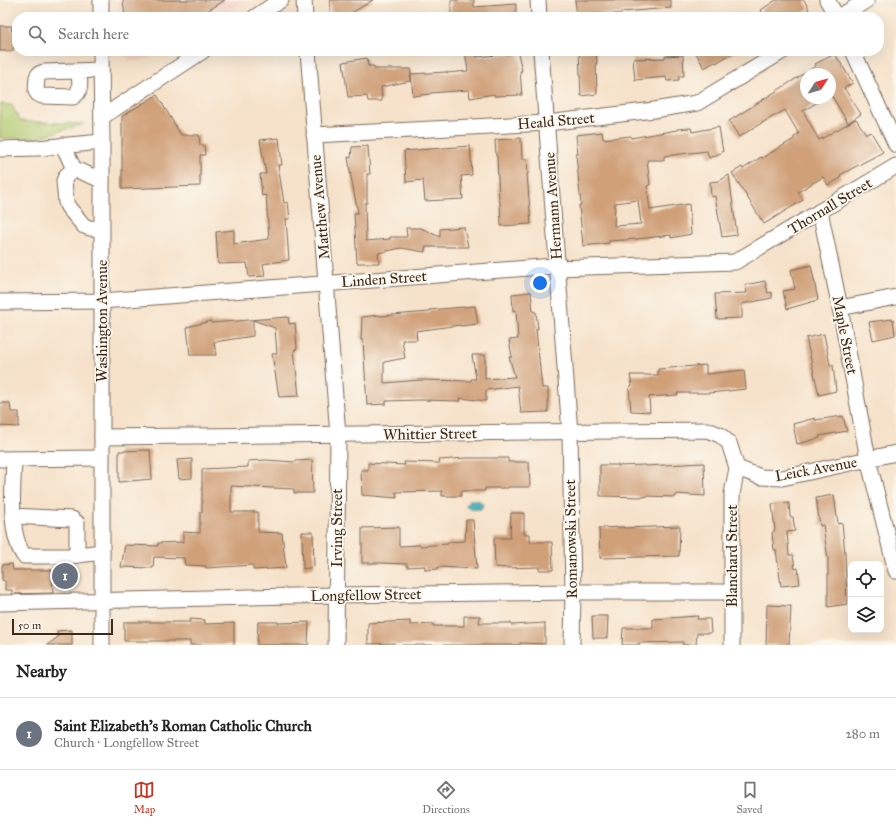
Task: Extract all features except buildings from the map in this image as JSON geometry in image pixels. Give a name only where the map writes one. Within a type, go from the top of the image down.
[{"type":"street","points":[[101,0],[101,12]]},
{"type":"street","points":[[263,12],[281,0]]},
{"type":"street","points":[[304,0],[305,12]]},
{"type":"street","points":[[538,0],[539,12]]},
{"type":"street","points":[[827,0],[835,12]]},
{"type":"street","points":[[847,12],[867,0]]},
{"type":"street","name":"Washington Avenue","points":[[101,56],[102,645]]},
{"type":"street","points":[[102,117],[195,56]]},
{"type":"street","name":"Matthew Avenue","points":[[308,56],[338,435]]},
{"type":"street","name":"Hermann Avenue","points":[[541,56],[570,433]]},
{"type":"street","name":"Heald Street","points":[[314,135],[547,123],[654,110],[697,103],[775,56]]},
{"type":"street","points":[[855,56],[896,145]]},
{"type":"street","points":[[79,71],[101,70]]},
{"type":"street","points":[[0,149],[36,148],[102,142]]},
{"type":"street","points":[[63,145],[74,169],[102,180]]},
{"type":"street","name":"Thornall Street","points":[[763,245],[896,166]]},
{"type":"street","points":[[74,169],[66,176],[64,182],[68,207],[84,226],[102,229]]},
{"type":"street","name":"Maple Street","points":[[820,211],[840,308],[868,460],[896,571]]},
{"type":"street","name":"Linden Street","points":[[0,302],[102,301],[554,266],[557,268],[735,262],[763,245]]},
{"type":"street","points":[[840,308],[896,296]]},
{"type":"street","name":"Whittier Street","points":[[102,437],[570,433],[708,430],[720,435],[729,443],[737,468]]},
{"type":"street","name":"Romanowski Street","points":[[570,433],[573,592],[572,645]]},
{"type":"street","name":"Irving Street","points":[[336,645],[338,435]]},
{"type":"street","name":"Leick Avenue","points":[[737,468],[761,476],[782,478],[896,453]]},
{"type":"street","points":[[102,458],[7,459],[15,536],[24,556],[77,555],[102,552]]},
{"type":"street","name":"Blanchard Street","points":[[732,645],[732,494],[737,468]]},
{"type":"street","points":[[13,516],[72,519],[77,523],[77,555]]},
{"type":"street","name":"Longfellow Street","points":[[0,603],[336,595],[573,592],[732,592]]},
{"type":"shaded area","points":[[118,0],[245,0],[225,12],[118,12]]},
{"type":"shaded area","points":[[125,56],[153,56],[141,61],[133,61]]},
{"type":"green space","points":[[0,104],[12,105],[20,121],[84,124],[36,138],[0,138]]},
{"type":"water","points":[[469,500],[478,500],[481,502],[483,505],[481,509],[468,508],[466,505]]},
{"type":"place","name":"Saint Elizabeth's Roman Catholic Church","points":[[65,576]]}]
